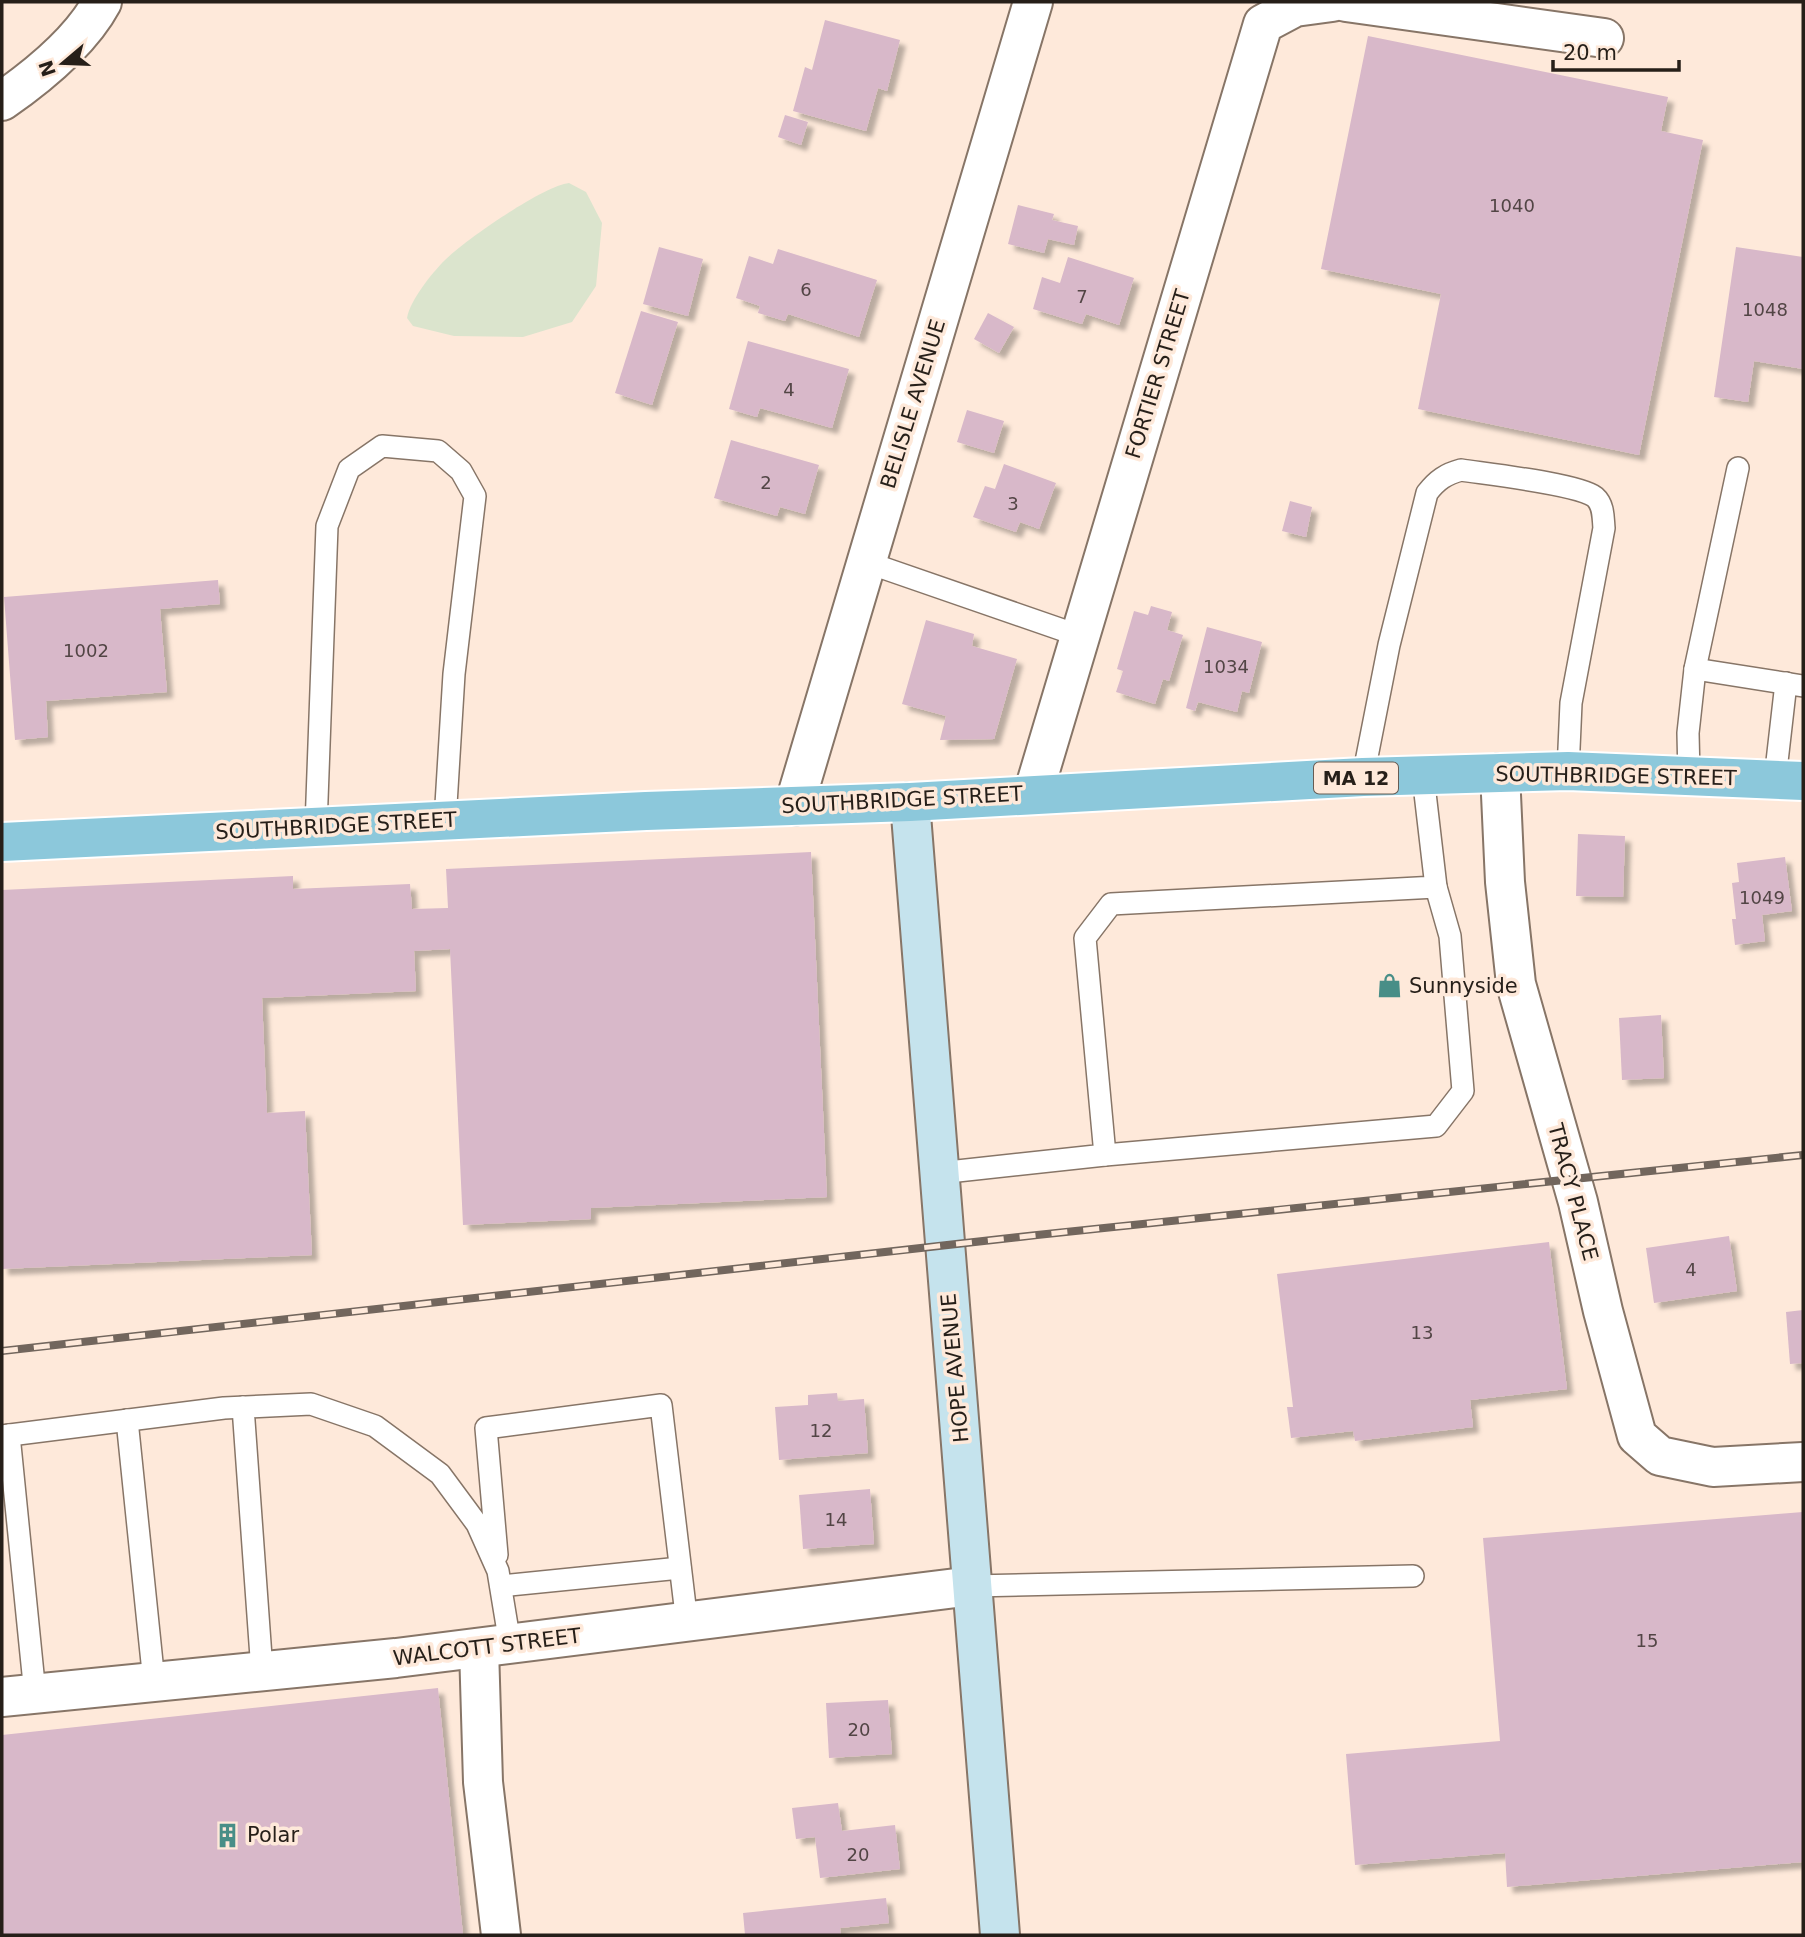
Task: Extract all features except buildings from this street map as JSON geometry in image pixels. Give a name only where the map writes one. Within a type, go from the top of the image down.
[{"type":"main road","name":"SOUTHBRIDGE STREET","points":[[2,842],[1500,773],[1568,771],[1789,780]]},
{"type":"main road","name":"HOPE AVENUE","points":[[910,802],[1000,1935]]},
{"type":"street","points":[[2,101],[35,78],[93,19],[102,2]]},
{"type":"street","name":"BELISLE AVENUE","points":[[794,806],[1033,2]]},
{"type":"street","name":"FORTIER STREET","points":[[1033,794],[1263,24],[1295,8],[1332,2]]},
{"type":"street","points":[[1346,2],[1604,37]]},
{"type":"street","name":"TRACY PLACE","points":[[1500,773],[1505,882],[1516,984],[1578,1202],[1603,1311],[1637,1436],[1660,1456],[1713,1466],[1803,1462]]},
{"type":"street","name":"WALCOTT STREET","points":[[18,1696],[494,1646],[972,1586]]},
{"type":"street","points":[[494,1646],[483,1782],[501,1935]]},
{"type":"lane","points":[[316,827],[327,526],[349,469],[382,446],[438,451],[461,471],[475,496],[454,674],[445,821]]},
{"type":"lane","points":[[1689,776],[1688,733],[1695,669],[1738,468]]},
{"type":"lane","points":[[1363,778],[1389,645],[1427,493],[1448,473],[1461,470],[1575,488],[1595,497],[1603,513],[1604,528],[1571,703],[1568,771]]},
{"type":"lane","points":[[866,562],[1080,636]]},
{"type":"lane","points":[[1695,669],[1795,685],[1789,780]]},
{"type":"lane","points":[[939,1173],[1436,1126],[1463,1091],[1450,936],[1436,887],[1423,776]]},
{"type":"lane","points":[[1105,1156],[1085,939],[1111,904],[1436,887]]},
{"type":"lane","points":[[18,1696],[6,1436],[243,1407],[311,1404],[375,1426],[440,1474],[477,1524],[500,1579]]},
{"type":"lane","points":[[494,1646],[500,1579],[486,1428],[661,1405],[687,1623]]},
{"type":"lane","points":[[243,1407],[262,1671]]},
{"type":"lane","points":[[127,1420],[154,1682]]},
{"type":"lane","points":[[500,1579],[680,1568]]},
{"type":"lane","points":[[972,1586],[1413,1576]]},
{"type":"green space","points":[[569,183],[586,192],[602,223],[596,286],[572,322],[523,337],[454,336],[413,326],[407,318],[412,303],[445,260],[524,203],[541,193]]},
{"type":"railway","points":[[2,1351],[1037,1235],[1803,1155]]},
{"type":"place","name":"Sunnyside","points":[[1389,986]]},
{"type":"place","name":"Polar","points":[[227,1835]]}]
